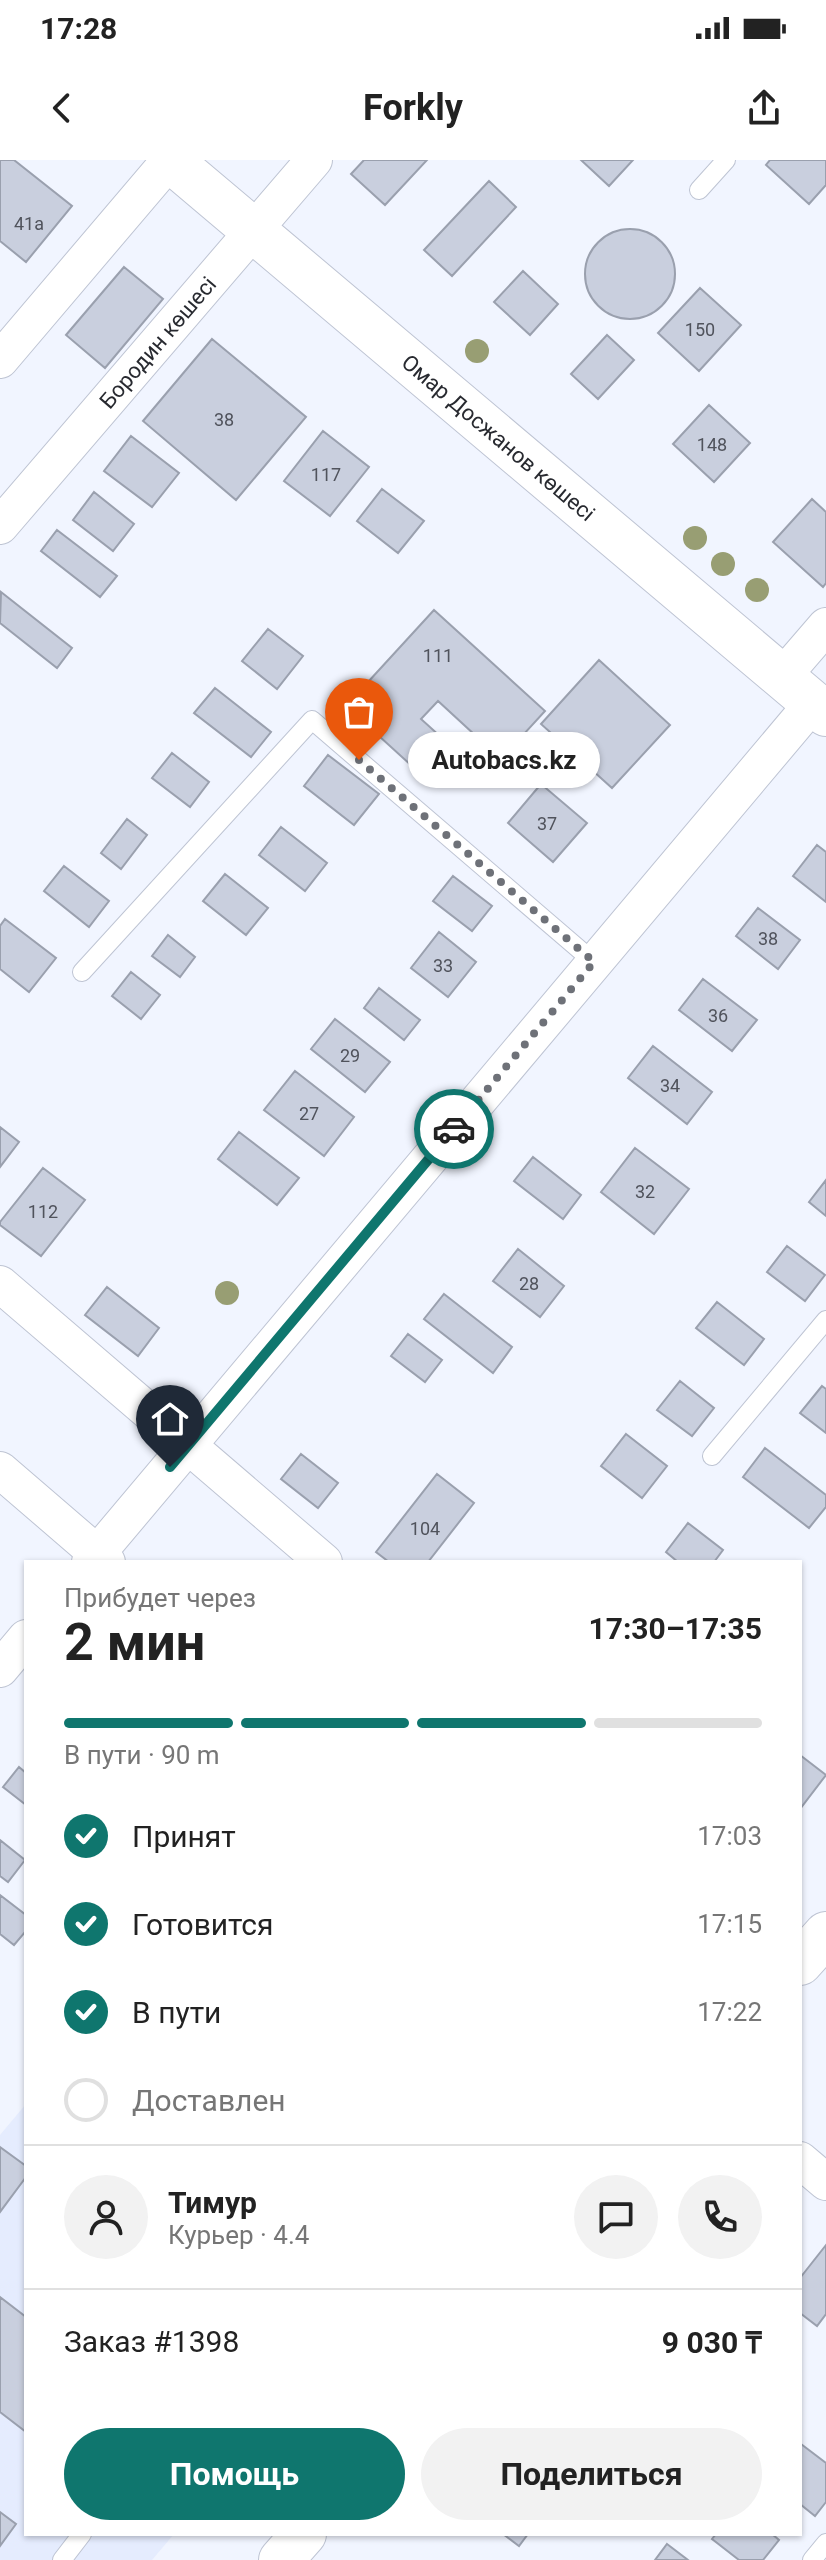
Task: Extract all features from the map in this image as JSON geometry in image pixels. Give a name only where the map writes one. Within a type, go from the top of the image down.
[{"type":"street","name":"Омар Досжанов көшесі","points":[[170,160],[807,698]]},
{"type":"street","points":[[0,360],[170,160]]},
{"type":"street","name":"Бородин көшесі","points":[[0,526],[314,160]]},
{"type":"street","points":[[0,1470],[98,1559],[188,1445],[594,962],[807,698],[826,626]]},
{"type":"street","points":[[0,1284],[322,1560]]},
{"type":"street","points":[[0,1669],[24,1640]]},
{"type":"street","points":[[802,1961],[826,1934]]},
{"type":"street","points":[[802,2162],[826,2182]]},
{"type":"street","points":[[281,2560],[302,2536]]},
{"type":"lane","points":[[699,190],[726,160]]},
{"type":"lane","points":[[82,972],[312,720],[594,962]]},
{"type":"lane","points":[[712,1456],[826,1320]]},
{"type":"lane","points":[[62,2560],[80,2536]]},
{"type":"lane","points":[[812,2560],[826,2543]]},
{"type":"shaded area","points":[[24,2106],[24,2536],[172,2536],[152,2560],[0,2560],[0,2135]]},
{"type":"building","points":[[0,160],[14,160],[72,206],[26,262],[0,241]]},
{"type":"building","points":[[364,160],[427,160],[385,205],[351,174]]},
{"type":"building","points":[[581,160],[633,160],[609,186]]},
{"type":"building","points":[[770,160],[826,160],[826,185],[809,204],[766,165]]},
{"type":"building","points":[[489,181],[516,207],[452,276],[424,250]]},
{"type":"building","points":[[630,229],[647,232],[662,242],[672,257],[675,274],[672,291],[662,306],[647,316],[630,319],[613,316],[598,306],[588,291],[585,274],[588,257],[598,242],[613,232]]},
{"type":"building","points":[[124,267],[163,299],[105,368],[66,335]]},
{"type":"building","points":[[523,271],[558,304],[530,335],[494,302]]},
{"type":"building","points":[[700,288],[741,325],[699,371],[658,333]]},
{"type":"building","points":[[607,335],[634,360],[598,399],[571,374]]},
{"type":"building","points":[[212,339],[306,417],[236,500],[143,421]]},
{"type":"building","points":[[709,405],[750,443],[714,482],[673,444]]},
{"type":"building","points":[[323,431],[369,467],[330,516],[284,481]]},
{"type":"building","points":[[131,436],[179,473],[152,507],[104,471]]},
{"type":"building","points":[[382,489],[424,521],[398,553],[357,521]]},
{"type":"building","points":[[94,492],[134,524],[113,551],[73,520]]},
{"type":"building","points":[[812,499],[826,512],[826,583],[823,587],[773,542]]},
{"type":"building","points":[[57,530],[117,576],[100,597],[41,551]]},
{"type":"building","points":[[1,592],[72,648],[57,668],[0,623]]},
{"type":"building","points":[[434,610],[545,711],[501,759],[438,701],[421,719],[452,747],[424,777],[346,706]]},
{"type":"building","points":[[268,629],[303,656],[277,689],[242,661]]},
{"type":"building","points":[[599,660],[670,725],[612,788],[541,724]]},
{"type":"building","points":[[215,688],[271,732],[251,757],[194,713]]},
{"type":"building","points":[[172,753],[209,782],[190,807],[152,778]]},
{"type":"building","points":[[328,755],[379,794],[354,825],[304,786]]},
{"type":"building","points":[[541,784],[587,823],[553,862],[508,823]]},
{"type":"building","points":[[127,819],[147,835],[121,869],[101,853]]},
{"type":"building","points":[[281,827],[327,863],[305,891],[259,855]]},
{"type":"building","points":[[817,845],[826,852],[826,902],[793,876]]},
{"type":"building","points":[[64,866],[109,901],[89,927],[44,891]]},
{"type":"building","points":[[225,874],[268,908],[246,935],[203,901]]},
{"type":"building","points":[[453,876],[492,906],[472,931],[433,901]]},
{"type":"building","points":[[758,908],[800,940],[778,969],[736,936]]},
{"type":"building","points":[[5,919],[56,958],[29,992],[0,969],[0,926]]},
{"type":"building","points":[[439,932],[476,962],[448,997],[411,968]]},
{"type":"building","points":[[168,935],[195,957],[180,977],[152,956]]},
{"type":"building","points":[[131,972],[160,995],[141,1019],[112,996]]},
{"type":"building","points":[[703,979],[757,1020],[732,1051],[679,1010]]},
{"type":"building","points":[[379,988],[420,1020],[404,1040],[364,1008]]},
{"type":"building","points":[[335,1019],[390,1062],[365,1092],[311,1049]]},
{"type":"building","points":[[653,1046],[712,1092],[687,1124],[628,1078]]},
{"type":"building","points":[[295,1071],[354,1117],[324,1156],[264,1110]]},
{"type":"building","points":[[0,1127],[19,1142],[0,1167]]},
{"type":"building","points":[[239,1132],[299,1178],[277,1205],[218,1159]]},
{"type":"building","points":[[635,1148],[689,1189],[654,1234],[601,1192]]},
{"type":"building","points":[[533,1157],[581,1195],[563,1219],[514,1181]]},
{"type":"building","points":[[43,1168],[85,1200],[41,1256],[0,1222]]},
{"type":"building","points":[[826,1180],[826,1216],[809,1202]]},
{"type":"building","points":[[787,1246],[825,1275],[805,1301],[767,1272]]},
{"type":"building","points":[[518,1249],[564,1286],[540,1317],[493,1281]]},
{"type":"building","points":[[107,1287],[159,1328],[138,1356],[85,1315]]},
{"type":"building","points":[[444,1294],[512,1347],[493,1373],[424,1319]]},
{"type":"building","points":[[717,1302],[764,1339],[744,1365],[696,1328]]},
{"type":"building","points":[[408,1334],[442,1360],[425,1382],[391,1356]]},
{"type":"building","points":[[680,1381],[714,1408],[692,1436],[657,1410]]},
{"type":"building","points":[[822,1386],[826,1389],[826,1433],[800,1413]]},
{"type":"building","points":[[626,1434],[667,1466],[642,1498],[601,1466]]},
{"type":"building","points":[[765,1448],[826,1495],[826,1507],[809,1528],[743,1477]]},
{"type":"building","points":[[301,1454],[338,1483],[318,1508],[281,1479]]},
{"type":"building","points":[[437,1474],[474,1503],[430,1560],[386,1560],[376,1552]]},
{"type":"building","points":[[688,1523],[723,1550],[716,1560],[676,1560],[666,1552]]},
{"type":"building","points":[[802,1757],[826,1775],[802,1806]]},
{"type":"building","points":[[19,1767],[24,1771],[24,1803],[3,1787]]},
{"type":"building","points":[[0,1840],[24,1861],[8,1882],[0,1876]]},
{"type":"building","points":[[0,1895],[24,1913],[24,1933],[14,1945],[0,1934]]},
{"type":"building","points":[[0,2147],[24,2165],[24,2180],[0,2212]]},
{"type":"building","points":[[826,2245],[826,2314],[817,2326],[802,2315],[802,2275]]},
{"type":"building","points":[[0,2297],[24,2315],[24,2430],[0,2412]]},
{"type":"building","points":[[802,2445],[826,2463],[826,2502],[815,2516],[802,2506]]},
{"type":"building","points":[[0,2512],[16,2524],[0,2546]]},
{"type":"building","points":[[506,2536],[526,2536],[519,2546]]},
{"type":"building","points":[[714,2536],[774,2536],[779,2540],[763,2560],[739,2560],[712,2539]]},
{"type":"building","points":[[667,2544],[688,2560],[655,2560]]},
{"type":"way so far","points":[[359,760],[594,962],[454,1129]]},
{"type":"place","name":"Autobacs.kz","points":[[359,760]]},
{"type":"route","points":[[170,1467],[454,1129]]}]
